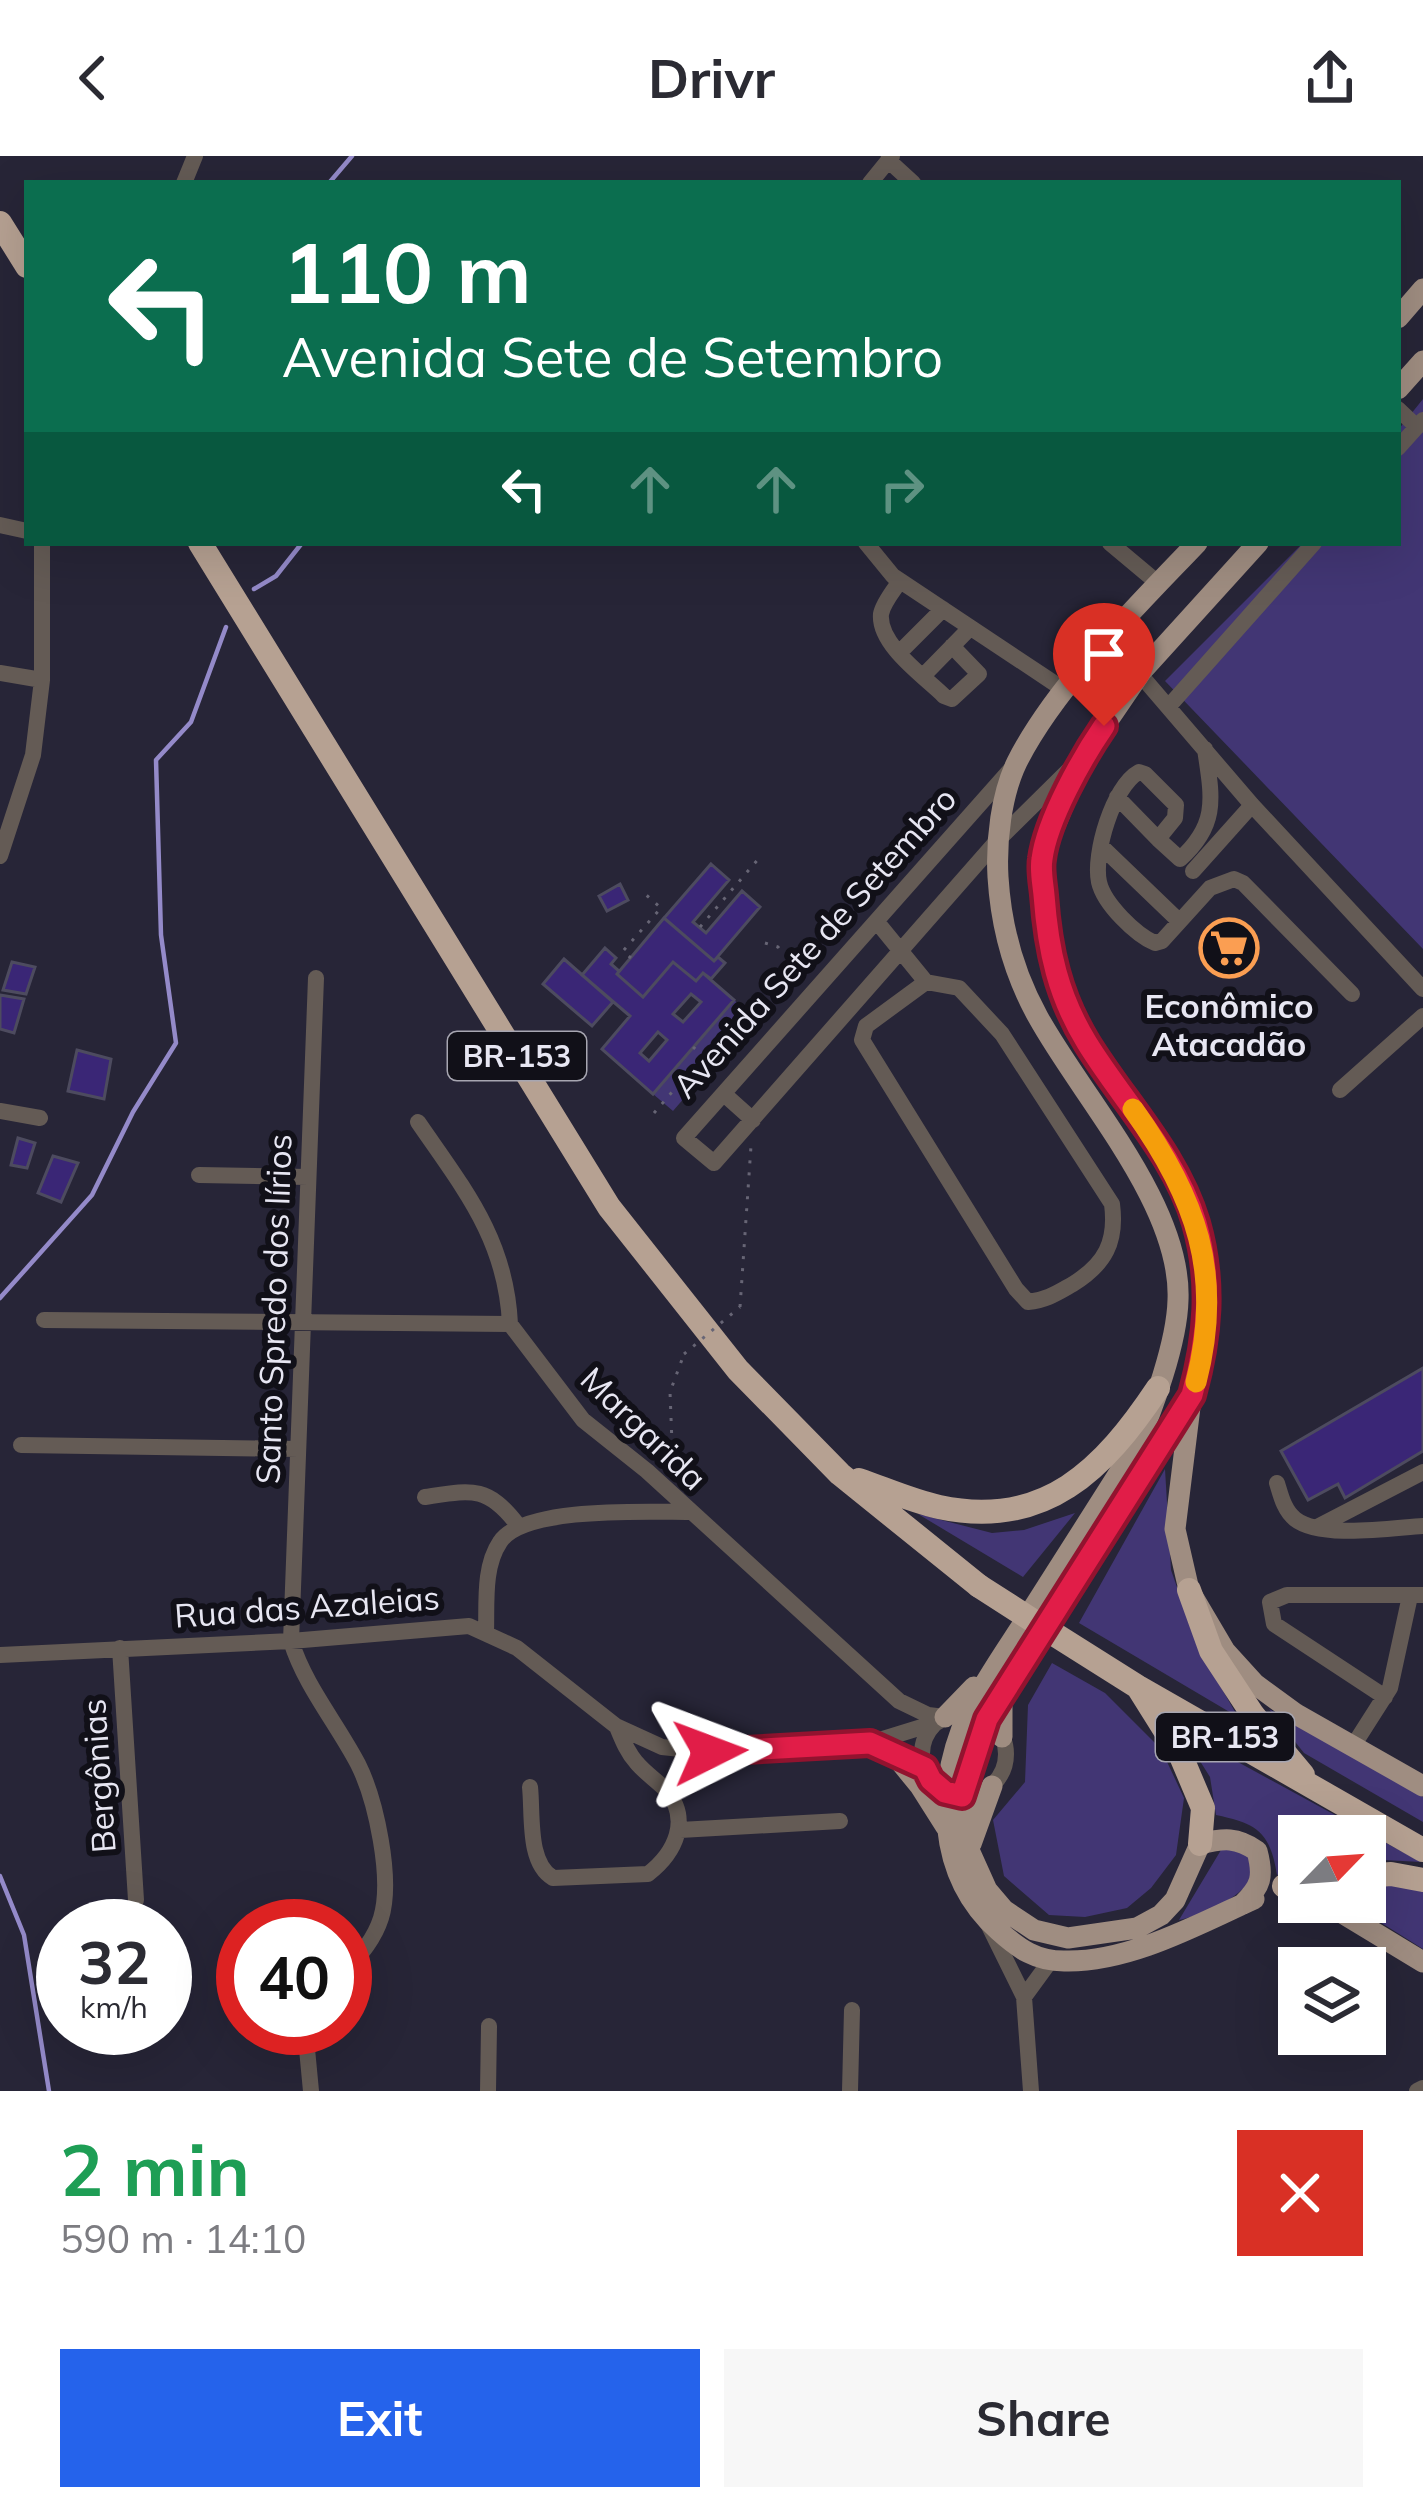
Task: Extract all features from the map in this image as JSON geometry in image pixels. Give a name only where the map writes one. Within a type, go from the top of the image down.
[{"type":"highway","points":[[0,223],[24,261]]},
{"type":"highway","name":"BR-153","points":[[202,546],[609,1207],[738,1370],[840,1474],[979,1586],[1138,1687],[1415,1843]]},
{"type":"highway","points":[[840,1474],[939,1507],[1020,1508],[1068,1490],[1095,1469],[1130,1430],[1158,1388]]},
{"type":"highway","points":[[1190,1590],[1211,1652],[1253,1715],[1312,1786]]},
{"type":"highway","points":[[1138,1687],[1181,1756],[1203,1808],[1200,1844]]},
{"type":"highway","points":[[1386,1874],[1423,1880]]},
{"type":"main road","points":[[1401,314],[1423,289]]},
{"type":"main road","points":[[1401,386],[1423,361]]},
{"type":"main road","name":"Avenida Sete de Setembro","points":[[1255,546],[1141,672],[1085,754],[1042,859],[1048,946],[1060,993],[1087,1042],[1169,1162],[1196,1222],[1210,1296],[1175,1529],[1190,1590],[1225,1651],[1255,1684],[1296,1714],[1423,1786]]},
{"type":"main road","name":"Avenida Sete de Setembro","points":[[986,1723],[993,1671],[1135,1448],[1150,1416],[1178,1299],[1167,1234],[1139,1175],[1036,1014],[1008,949],[996,842],[1016,764],[1066,691],[1108,637],[1159,584],[1183,548]]},
{"type":"main road","name":"Avenida Sete de Setembro","points":[[1051,1960],[1031,1957],[969,1899],[958,1877],[948,1831],[954,1794],[1001,1696],[1192,1395]]},
{"type":"main road","points":[[942,1719],[993,1671]]},
{"type":"main road","points":[[894,1754],[948,1831]]},
{"type":"main road","points":[[969,1850],[992,1786]]},
{"type":"main road","name":"Avenida Sete de Setembro","points":[[954,1794],[969,1850],[987,1890],[1004,1910],[1034,1930],[1068,1938],[1137,1928],[1162,1915],[1175,1900],[1200,1844]]},
{"type":"main road","points":[[1200,1844],[1224,1838],[1242,1840],[1257,1851],[1260,1887],[1243,1904]]},
{"type":"main road","points":[[1051,1960],[1094,1960],[1132,1949],[1278,1892]]},
{"type":"main road","points":[[1359,1923],[1423,1962]]},
{"type":"street","points":[[890,158],[911,180]]},
{"type":"street","points":[[0,856],[33,755],[42,680],[42,546]]},
{"type":"street","points":[[867,546],[900,581],[1066,691]]},
{"type":"street","points":[[1114,546],[1159,584]]},
{"type":"street","points":[[1170,705],[1311,546]]},
{"type":"street","points":[[900,581],[881,611],[884,630],[900,652],[952,699],[977,680],[978,669],[952,646]]},
{"type":"street","points":[[900,652],[943,609]]},
{"type":"street","points":[[924,675],[970,628]]},
{"type":"street","points":[[1108,637],[1252,805],[1423,989]]},
{"type":"street","points":[[0,673],[42,680]]},
{"type":"street","points":[[1187,866],[1210,817],[1205,749]]},
{"type":"street","name":"Avenida Sete de Setembro","points":[[1016,764],[684,1138],[714,1163],[996,842],[1085,754]]},
{"type":"street","points":[[1158,839],[1175,818],[1176,806],[1138,772],[1123,784],[1117,797],[1102,847],[1100,885],[1145,939],[1155,944],[1162,940],[1210,888],[1234,879],[1352,994]]},
{"type":"street","points":[[1117,797],[1210,888]]},
{"type":"street","points":[[1187,866],[1252,805]]},
{"type":"street","points":[[1102,847],[1179,921]]},
{"type":"street","points":[[877,922],[926,982],[959,988],[1002,1034],[1112,1204],[1111,1246],[1095,1270],[1046,1300],[1028,1302],[1016,1289],[862,1040],[866,1026],[926,982]]},
{"type":"street","name":"Santo Spredo dos lírios","points":[[291,1641],[316,978]]},
{"type":"street","points":[[1340,1090],[1423,1016]]},
{"type":"street","points":[[729,1089],[753,1120]]},
{"type":"street","points":[[0,1111],[40,1118]]},
{"type":"street","points":[[44,1320],[511,1324],[502,1261],[471,1202],[418,1122]]},
{"type":"street","points":[[200,1175],[308,1177]]},
{"type":"street","name":"Margarida","points":[[511,1324],[583,1420],[669,1491],[899,1701],[942,1719]]},
{"type":"street","points":[[21,1445],[298,1449]]},
{"type":"street","points":[[1317,1528],[1423,1472]]},
{"type":"street","points":[[1277,1483],[1296,1521],[1317,1528],[1423,1526]]},
{"type":"street","points":[[425,1497],[466,1490],[487,1494],[501,1503],[517,1525]]},
{"type":"street","points":[[486,1633],[493,1556],[501,1539],[517,1525],[616,1512],[688,1512]]},
{"type":"street","points":[[1353,1746],[1385,1697],[1394,1677],[1416,1596],[1287,1594],[1270,1602],[1274,1624],[1385,1697]]},
{"type":"street","name":"Rua das Azaleias","points":[[0,1655],[291,1641],[445,1625],[469,1627],[517,1648],[616,1726],[662,1748],[870,1743],[942,1719],[986,1723]]},
{"type":"street","points":[[291,1641],[298,1664],[369,1789],[386,1891],[372,1938]]},
{"type":"street","name":"Bergônias","points":[[120,1648],[136,1899]]},
{"type":"street","points":[[942,1719],[930,1729],[922,1746],[925,1768],[931,1780],[954,1794],[978,1794],[1001,1774],[1006,1760],[986,1723]]},
{"type":"street","points":[[530,1786],[537,1861],[544,1872],[554,1878],[648,1874],[673,1850],[680,1830],[671,1797],[638,1765],[616,1726]]},
{"type":"street","name":"Rua das Azaleias","points":[[870,1743],[925,1768]]},
{"type":"street","points":[[680,1830],[841,1821]]},
{"type":"street","points":[[987,1920],[1024,1997],[1031,2091]]},
{"type":"street","points":[[1024,1997],[1051,1960]]},
{"type":"street","points":[[850,2091],[852,2010]]},
{"type":"street","points":[[488,2091],[489,2026]]},
{"type":"street","points":[[308,2055],[311,2091]]},
{"type":"path","points":[[700,928],[760,857]]},
{"type":"path","points":[[631,958],[623,951],[661,908],[646,894]]},
{"type":"path","points":[[765,943],[778,946],[784,955]]},
{"type":"path","points":[[654,1113],[748,1004]]},
{"type":"path","points":[[693,1047],[729,1089]]},
{"type":"path","points":[[669,1491],[674,1463],[670,1392],[684,1354],[740,1307],[753,1120]]},
{"type":"shaded area","points":[[1423,399],[1423,949],[1165,681],[1300,546],[1401,546],[1401,426]]},
{"type":"shaded area","points":[[734,1000],[754,1017],[673,1111],[653,1094]]},
{"type":"shaded area","points":[[1165,1469],[1171,1570],[1198,1647],[1238,1717],[1079,1623]]},
{"type":"shaded area","points":[[1075,1513],[1023,1577],[918,1514],[992,1533],[1024,1530]]},
{"type":"shaded area","points":[[1052,1663],[1105,1693],[1161,1749],[1184,1798],[1176,1855],[1151,1888],[1127,1908],[1085,1917],[1049,1915],[1004,1876],[993,1820],[1025,1782],[1028,1705]]},
{"type":"shaded area","points":[[1269,1709],[1423,1797],[1423,1822],[1304,1753]]},
{"type":"shaded area","points":[[1181,1731],[1335,1815],[1278,1815],[1277,1875],[1260,1832],[1216,1815],[1210,1777]]},
{"type":"shaded area","points":[[1386,1843],[1421,1862],[1386,1860]]},
{"type":"shaded area","points":[[1237,1848],[1248,1854],[1255,1876],[1221,1904],[1179,1920],[1221,1850]]},
{"type":"shaded area","points":[[1386,1885],[1423,1892],[1423,1949],[1382,1923],[1386,1923]]},
{"type":"building","points":[[711,864],[729,880],[693,922],[706,933],[742,891],[760,907],[714,961],[664,918]]},
{"type":"building","points":[[620,884],[628,900],[607,911],[599,896]]},
{"type":"building","points":[[664,918],[714,961],[718,957],[725,963],[711,979],[703,973],[696,981],[673,962],[643,997],[617,974]]},
{"type":"building","points":[[605,948],[616,958],[611,964],[617,974],[643,997],[673,962],[696,981],[703,973],[734,1000],[653,1094],[602,1049],[630,1016],[582,975]],"holes":[[[691,994],[701,1002],[683,1022],[673,1014]],[[658,1032],[667,1040],[649,1061],[640,1053]]]},
{"type":"building","points":[[564,959],[613,1002],[592,1026],[543,984]]},
{"type":"building","points":[[12,962],[35,967],[26,994],[3,990]]},
{"type":"building","points":[[0,995],[24,999],[14,1033],[0,1029]]},
{"type":"building","points":[[77,1050],[111,1059],[104,1099],[68,1091]]},
{"type":"building","points":[[18,1138],[35,1143],[27,1168],[11,1165]]},
{"type":"building","points":[[53,1156],[78,1163],[61,1202],[38,1193]]},
{"type":"building","points":[[1423,1368],[1423,1451],[1345,1498],[1338,1484],[1308,1500],[1281,1451]]},
{"type":"waterway","points":[[332,180],[352,156]]},
{"type":"waterway","points":[[254,589],[276,576],[300,546]]},
{"type":"waterway","points":[[0,1298],[92,1195],[133,1112],[176,1043],[161,935],[156,760],[191,722],[226,627]]},
{"type":"waterway","points":[[0,1876],[24,1935],[49,2091]]},
{"type":"slow traffic","points":[[1133,1109],[1169,1162],[1196,1222],[1210,1296],[1196,1382]]},
{"type":"place","name":"Econômico Atacadão","points":[[1229,948]]},
{"type":"route","points":[[710,1752],[870,1743],[925,1768],[945,1792],[962,1796],[987,1719],[1192,1395],[1210,1296],[1196,1222],[1169,1162],[1087,1042],[1060,993],[1048,946],[1042,859],[1065,796],[1104,726]]}]
